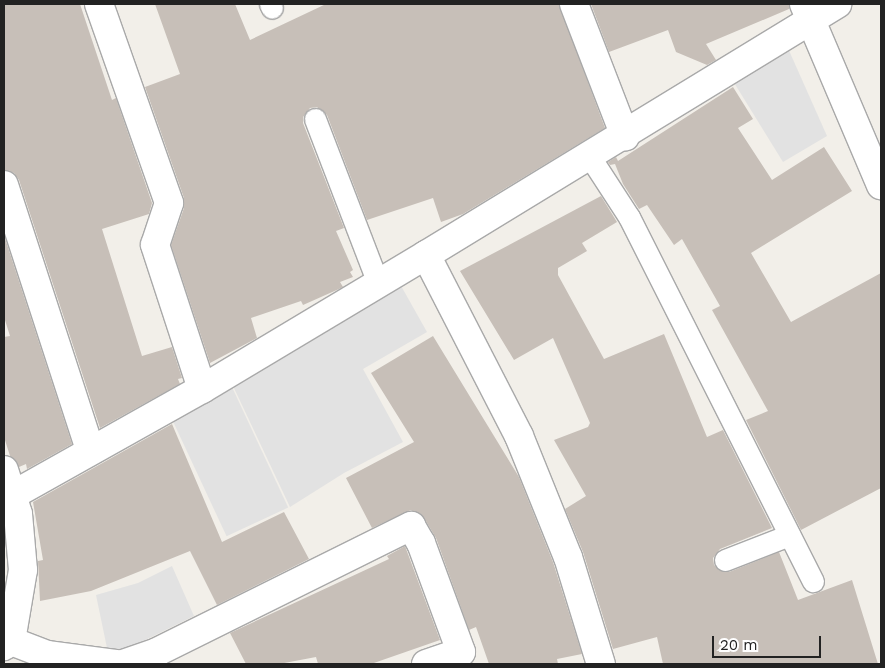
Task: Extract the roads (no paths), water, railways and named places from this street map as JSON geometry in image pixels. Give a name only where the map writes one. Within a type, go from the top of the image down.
[{"type":"street","points":[[99,4],[169,203],[155,245],[202,389]]},
{"type":"street","points":[[574,4],[625,136]]},
{"type":"street","points":[[117,664],[47,659],[7,644],[23,570],[18,514],[6,488],[90,449],[202,389],[625,136],[808,12],[838,4]]},
{"type":"street","points":[[808,12],[881,185]]},
{"type":"street","points":[[4,186],[90,449]]},
{"type":"street","points":[[426,255],[519,436],[568,558],[600,664]]},
{"type":"street","points":[[123,664],[158,658],[411,526],[421,543],[461,652],[426,664]]},
{"type":"lane","points":[[315,119],[378,283]]},
{"type":"lane","points":[[590,157],[629,217],[813,582]]},
{"type":"lane","points":[[725,560],[789,535]]}]
